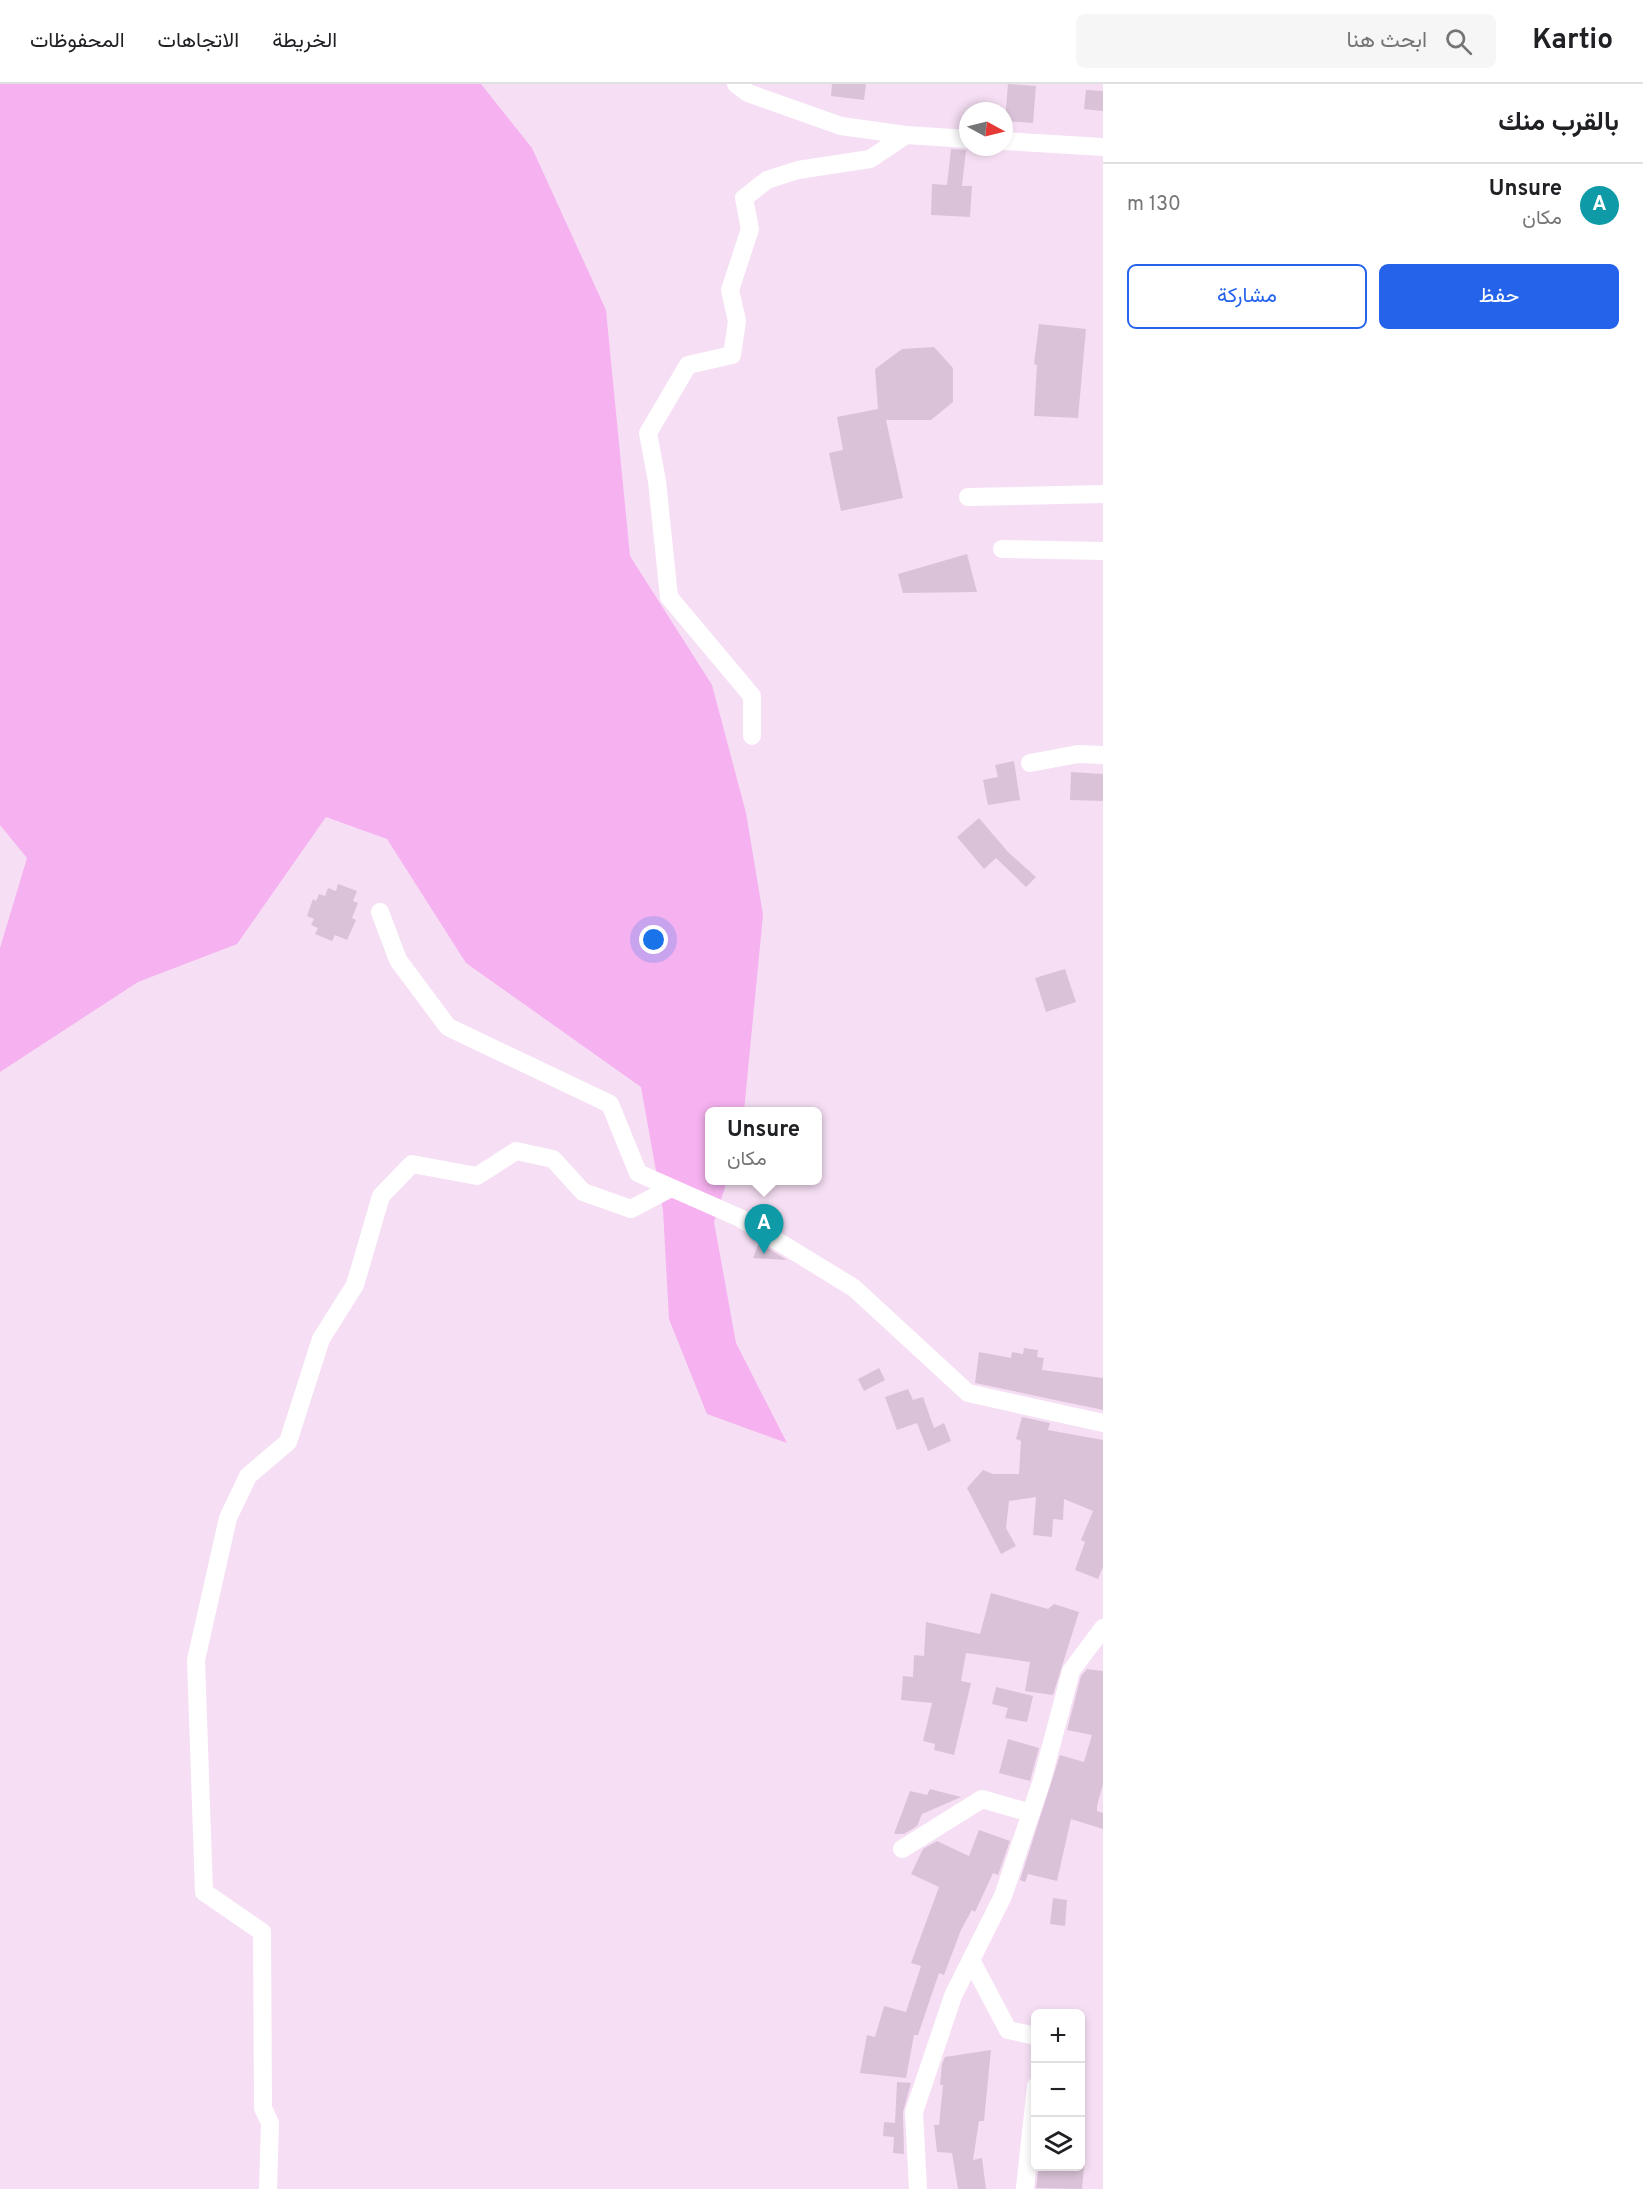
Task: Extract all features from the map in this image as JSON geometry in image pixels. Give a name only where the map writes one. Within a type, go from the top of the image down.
[{"type":"street","points":[[736,84],[748,93],[841,126],[906,135],[959,138]]},
{"type":"street","points":[[752,736],[752,696],[669,597],[657,481],[648,433],[688,365],[732,355],[736,321],[730,290],[750,229],[744,198],[767,180],[798,170],[870,159],[906,135]]},
{"type":"street","points":[[1013,142],[1103,147]]},
{"type":"street","points":[[968,497],[1103,494]]},
{"type":"street","points":[[1002,549],[1103,550]]},
{"type":"street","points":[[1030,763],[1078,754],[1103,755]]},
{"type":"street","points":[[380,912],[398,960],[448,1028],[610,1104],[638,1173],[740,1218],[854,1288],[968,1393],[1103,1423]]},
{"type":"street","points":[[268,2189],[270,2123],[263,2108],[262,1932],[204,1892],[196,1660],[228,1518],[248,1476],[288,1442],[321,1339],[355,1285],[381,1196],[412,1164],[477,1176],[516,1151],[553,1159],[583,1192],[631,1209],[670,1188]]},
{"type":"street","points":[[918,2189],[914,2112],[953,1996],[1003,1896],[1031,1813],[1071,1671],[1103,1628]]},
{"type":"street","points":[[902,1849],[982,1799],[1031,1813]]},
{"type":"street","points":[[971,1960],[1008,2031],[1031,2035]]},
{"type":"street","points":[[1025,2188],[1032,2117]]},
{"type":"shaded area","points":[[0,84],[481,84],[532,148],[606,310],[630,556],[712,685],[746,813],[763,915],[744,1107],[705,1107],[705,1185],[726,1185],[714,1222],[736,1343],[787,1443],[707,1414],[669,1319],[663,1210],[641,1087],[466,963],[387,839],[326,817],[237,944],[138,982],[0,1072],[0,948],[27,858],[0,825]]},
{"type":"building","points":[[832,84],[866,84],[864,100],[831,96]]},
{"type":"building","points":[[1008,84],[1036,86],[1033,123],[1013,122],[1013,102],[1007,102]]},
{"type":"building","points":[[1086,90],[1103,91],[1103,111],[1084,109]]},
{"type":"building","points":[[951,149],[959,150],[959,156],[965,156],[962,186],[972,186],[970,217],[931,215],[932,184],[947,185]]},
{"type":"building","points":[[1039,324],[1086,329],[1078,418],[1034,416],[1037,365],[1034,364]]},
{"type":"building","points":[[934,347],[953,368],[953,402],[931,420],[886,420],[903,498],[841,511],[829,453],[843,450],[837,417],[878,409],[875,369],[902,349]]},
{"type":"building","points":[[967,554],[977,592],[903,593],[898,574]]},
{"type":"building","points":[[1014,761],[1020,800],[988,805],[983,780],[998,777],[995,765]]},
{"type":"building","points":[[1071,772],[1103,774],[1103,801],[1070,800]]},
{"type":"building","points":[[979,818],[1008,852],[1036,877],[1026,887],[996,858],[984,869],[957,837]]},
{"type":"building","points":[[338,884],[357,891],[353,901],[358,903],[352,918],[356,920],[347,940],[335,935],[332,941],[315,934],[318,928],[311,925],[314,919],[307,916],[313,899],[316,901],[319,894],[325,896],[328,888],[336,891]]},
{"type":"building","points":[[1065,969],[1076,1002],[1046,1012],[1035,978]]},
{"type":"building","points":[[759,1243],[787,1260],[753,1258]]},
{"type":"building","points":[[1024,1348],[1038,1350],[1037,1357],[1044,1358],[1042,1370],[1103,1378],[1103,1410],[975,1383],[979,1352],[1011,1358],[1012,1352],[1023,1354]]},
{"type":"building","points":[[879,1368],[885,1380],[864,1391],[858,1379]]},
{"type":"building","points":[[908,1389],[913,1400],[923,1397],[934,1428],[944,1423],[951,1441],[928,1451],[917,1423],[897,1430],[885,1397]]},
{"type":"building","points":[[1022,1417],[1050,1423],[1048,1430],[1103,1440],[1103,1567],[1098,1579],[1075,1570],[1085,1542],[1081,1540],[1093,1511],[1064,1499],[1063,1520],[1053,1519],[1052,1537],[1033,1535],[1036,1497],[1009,1501],[1006,1528],[1016,1546],[1001,1554],[967,1488],[983,1470],[993,1474],[1019,1474],[1021,1441],[1016,1439]]},
{"type":"building","points":[[991,1593],[1048,1609],[1054,1604],[1079,1612],[1053,1695],[1025,1691],[1030,1662],[966,1653],[961,1681],[971,1683],[954,1755],[934,1750],[935,1744],[923,1741],[932,1703],[901,1700],[903,1676],[913,1677],[914,1655],[924,1656],[926,1622],[980,1634]]},
{"type":"building","points":[[1087,1669],[1103,1671],[1103,1784],[1097,1811],[1103,1813],[1103,1829],[1071,1819],[1057,1881],[1028,1874],[1025,1882],[1020,1880],[1060,1755],[1084,1762],[1092,1735],[1067,1730],[1081,1676]]},
{"type":"building","points":[[996,1687],[1033,1696],[1027,1722],[1005,1718],[1008,1708],[992,1704]]},
{"type":"building","points":[[1008,1739],[1039,1748],[1030,1781],[999,1773]]},
{"type":"building","points":[[930,1789],[961,1797],[922,1814],[917,1826],[904,1834],[894,1834],[910,1791],[927,1795]]},
{"type":"building","points":[[979,1830],[1010,1841],[998,1875],[993,1873],[975,1912],[972,1910],[961,1930],[944,1975],[939,1973],[918,2035],[914,2035],[906,2078],[860,2073],[867,2035],[875,2037],[884,2006],[906,2012],[921,1966],[911,1963],[939,1887],[911,1874],[923,1849],[937,1841],[969,1856]]},
{"type":"building","points":[[1053,1898],[1067,1900],[1065,1926],[1050,1924]]},
{"type":"building","points":[[991,2050],[984,2121],[979,2121],[973,2160],[982,2158],[986,2189],[958,2189],[952,2153],[937,2152],[934,2125],[939,2125],[943,2085],[940,2085],[942,2064],[945,2057]]},
{"type":"building","points":[[897,2082],[911,2083],[903,2112],[904,2154],[893,2153],[894,2137],[883,2136],[884,2122],[895,2123]]},
{"type":"building","points":[[1038,2171],[1084,2171],[1082,2189],[1036,2188]]},
{"type":"place","name":"Unsure","points":[[764,1254]]}]
